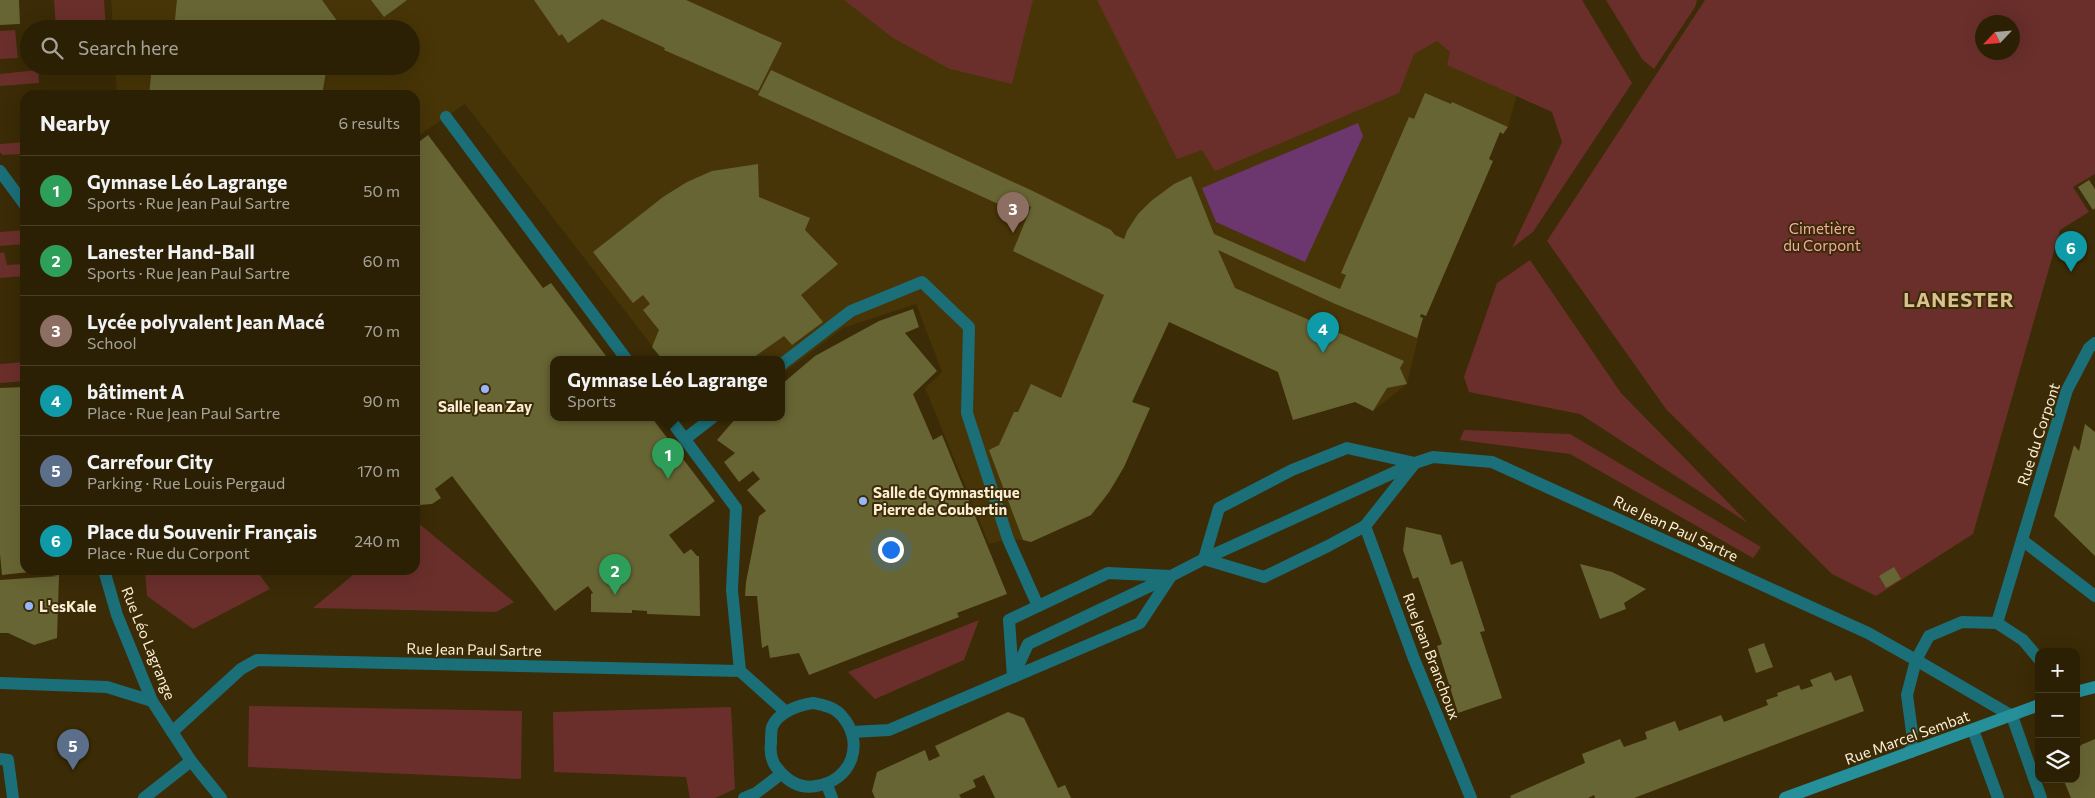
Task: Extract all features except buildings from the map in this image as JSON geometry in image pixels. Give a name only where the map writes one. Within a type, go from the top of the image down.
[{"type":"street","points":[[446,117],[623,356]]},
{"type":"street","points":[[0,171],[20,198]]},
{"type":"street","points":[[785,362],[851,311],[922,282],[969,327],[967,413],[1008,540],[1038,606]]},
{"type":"street","name":"Rue du Corpont","points":[[1997,623],[2067,390],[2089,348],[2095,343]]},
{"type":"street","points":[[671,421],[736,508],[732,590],[740,670],[786,712]]},
{"type":"street","points":[[685,439],[708,421]]},
{"type":"street","name":"Rue Jean Paul Sartre","points":[[1204,559],[1219,508],[1292,470],[1346,448],[1415,463],[1434,457],[1492,462],[1868,633],[2012,716]]},
{"type":"street","points":[[1013,676],[1028,644],[1204,559],[1415,463]]},
{"type":"street","points":[[1204,559],[1264,577],[1365,526],[1415,463]]},
{"type":"street","name":"Rue Jean Branchoux","points":[[1365,526],[1414,659],[1470,798]]},
{"type":"street","points":[[2022,540],[2095,596]]},
{"type":"street","points":[[1013,676],[1010,620],[1108,572],[1171,576]]},
{"type":"street","name":"Rue Léo Lagrange","points":[[105,575],[117,615],[152,701],[191,761],[221,798]]},
{"type":"street","points":[[852,732],[889,730],[1140,623],[1171,576]]},
{"type":"street","points":[[1911,752],[1912,732],[1907,696],[1916,660],[1929,636],[1962,622],[1997,623],[2023,640],[2035,654]]},
{"type":"street","name":"Rue Jean Paul Sartre","points":[[172,732],[241,669],[256,660],[740,670]]},
{"type":"street","points":[[0,683],[107,687],[152,701]]},
{"type":"street","points":[[2080,691],[2095,687]]},
{"type":"street","points":[[813,703],[828,706],[840,714],[852,732],[854,746],[849,765],[840,776],[827,784],[806,788],[793,783],[781,774],[770,752],[772,727],[786,712],[798,705],[813,703]]},
{"type":"street","name":"Rue Marcel Sembat","points":[[1785,798],[2035,707]]},
{"type":"street","points":[[2012,716],[2041,798]]},
{"type":"street","points":[[1973,730],[1998,798]]},
{"type":"street","points":[[0,760],[8,760],[13,798]]},
{"type":"street","points":[[144,798],[191,761]]},
{"type":"street","points":[[744,798],[756,793],[781,774]]},
{"type":"street","points":[[827,784],[832,798]]},
{"type":"shaded area","points":[[111,0],[1543,0],[1508,127],[1503,134],[1500,132],[1489,159],[1493,161],[1426,316],[1421,314],[1420,316],[1423,318],[1407,384],[1373,411],[1355,402],[1293,420],[1278,372],[1169,322],[1132,402],[1150,408],[1116,482],[1102,503],[1091,515],[1075,523],[1023,540],[1008,539],[989,544],[925,388],[942,372],[916,304],[843,328],[785,372],[785,356],[660,356],[465,104],[420,135],[420,90],[117,90],[116,75],[420,75],[420,20],[112,20]]},
{"type":"shaded area","points":[[1358,123],[1363,136],[1305,262],[1216,222],[1202,188]]},
{"type":"green space","points":[[54,0],[104,0],[105,20],[55,20]]},
{"type":"green space","points":[[844,0],[1033,0],[1012,84],[950,69],[893,38]]},
{"type":"green space","points":[[1097,0],[1582,0],[1632,83],[1533,232],[1512,248],[1562,142],[1552,112],[1447,65],[1450,52],[1437,41],[1414,54],[1399,93],[1215,171],[1202,150],[1177,159]]},
{"type":"green space","points":[[1606,0],[1697,0],[1695,7],[1654,69],[1642,59]]},
{"type":"green space","name":"Cimetière du Corpont","points":[[1705,0],[2095,0],[2095,174],[2073,187],[2089,212],[2060,230],[1973,534],[1876,596],[1832,574],[1666,409],[1547,241]]},
{"type":"green space","points":[[15,30],[18,58],[0,59],[0,31]]},
{"type":"green space","points":[[20,72],[20,75],[38,75],[39,83],[0,86],[0,74]]},
{"type":"green space","points":[[20,142],[20,154],[2,155],[0,144]]},
{"type":"green space","points":[[20,230],[20,244],[0,246],[0,232]]},
{"type":"green space","points":[[4,252],[7,265],[20,264],[20,276],[0,278],[0,253]]},
{"type":"green space","points":[[1530,260],[1621,393],[1748,523],[1580,414],[1469,392],[1464,377],[1497,283]]},
{"type":"green space","points":[[20,362],[20,381],[0,383],[0,364]]},
{"type":"green space","points":[[1464,430],[1570,434],[1761,547],[1753,558],[1570,454],[1460,440]]},
{"type":"green space","points":[[420,524],[514,602],[496,612],[313,608],[353,575],[420,575]]},
{"type":"green space","points":[[145,575],[260,575],[270,589],[193,629],[147,596]]},
{"type":"green space","points":[[979,620],[964,660],[875,699],[848,672]]},
{"type":"green space","points":[[249,706],[522,711],[521,779],[248,767]]},
{"type":"green space","points":[[731,707],[735,789],[715,798],[690,798],[686,777],[554,772],[553,712]]},
{"type":"place","name":"Lycée polyvalent Jean Macé","points":[[1013,233]]},
{"type":"place","name":"Place du Souvenir Français","points":[[2071,272]]},
{"type":"place","name":"bâtiment A","points":[[1323,353]]},
{"type":"place","name":"Salle Jean Zay","points":[[485,389]]},
{"type":"place","name":"Gymnase Léo Lagrange","points":[[668,479]]},
{"type":"place","name":"Salle de Gymnastique Pierre de Coubertin","points":[[863,501]]},
{"type":"place","name":"Lanester Hand-Ball","points":[[615,595]]},
{"type":"place","name":"L'esKale","points":[[29,606]]},
{"type":"place","name":"Carrefour City","points":[[73,770]]},
{"type":"district","name":"LANESTER","points":[[1959,299]]}]
